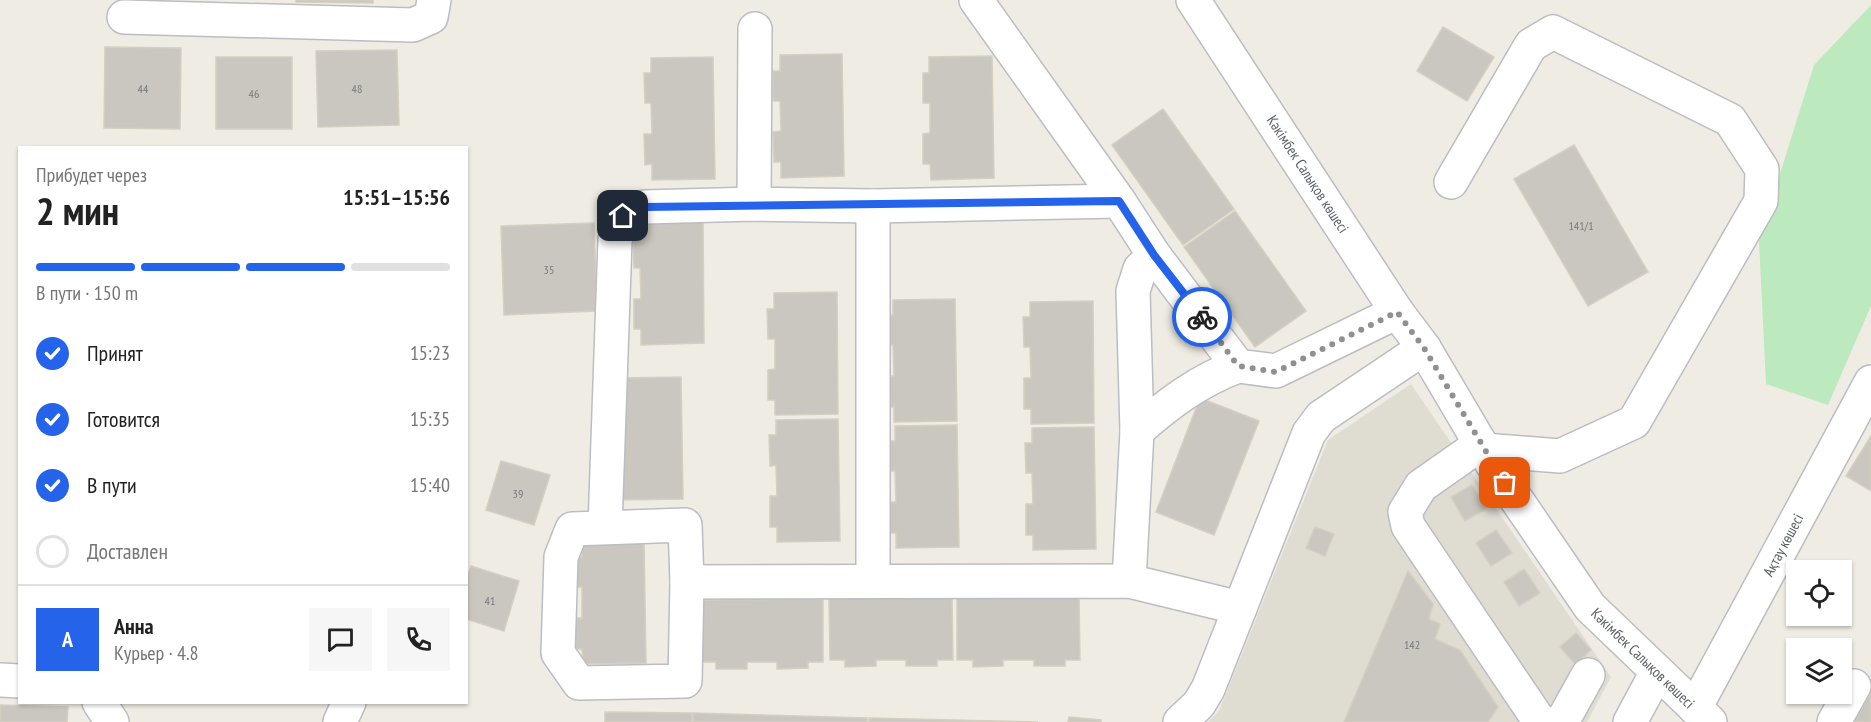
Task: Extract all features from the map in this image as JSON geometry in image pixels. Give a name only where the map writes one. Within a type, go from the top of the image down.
[{"type":"street","points":[[124,17],[413,25],[431,17],[434,0]]},
{"type":"street","points":[[976,0],[1119,201],[1154,255],[1238,366]]},
{"type":"street","name":"Кәкімбек Салықов көшесі","points":[[1193,0],[1397,312],[1424,348],[1483,447],[1590,607],[1702,715]]},
{"type":"street","points":[[754,204],[755,30]]},
{"type":"street","points":[[1451,182],[1532,45],[1553,32],[1730,120],[1762,170],[1761,201],[1634,422],[1560,456],[1483,447],[1421,486],[1405,512],[1408,526],[1538,719],[1544,722]]},
{"type":"street","points":[[605,527],[615,240],[623,216],[644,207],[754,204],[873,206],[1119,201]]},
{"type":"street","points":[[873,206],[873,579]]},
{"type":"street","points":[[1129,581],[1137,431],[1133,291],[1140,269],[1154,255]]},
{"type":"street","points":[[1137,431],[1173,399],[1208,377],[1238,366],[1276,372],[1397,312]]},
{"type":"street","points":[[1180,722],[1199,704],[1209,689],[1309,434],[1321,417],[1424,348]]},
{"type":"street","name":"Ақтау көшесі","points":[[1702,715],[1871,382]]},
{"type":"street","points":[[685,525],[687,582],[685,681],[579,683],[558,653],[561,557],[572,529],[685,525]]},
{"type":"street","points":[[687,582],[873,579],[1129,581],[1240,608]]},
{"type":"street","points":[[1630,722],[1657,672]]},
{"type":"street","points":[[1562,722],[1587,675]]},
{"type":"street","points":[[0,680],[18,681]]},
{"type":"street","points":[[1834,722],[1854,686]]},
{"type":"street","points":[[100,704],[112,722]]},
{"type":"street","points":[[340,722],[348,704]]},
{"type":"shaded area","points":[[1411,384],[1611,677],[1587,722],[1208,722],[1219,711],[1328,440]]},
{"type":"green space","points":[[1871,5],[1871,306],[1828,405],[1766,384],[1759,241],[1814,65]]},
{"type":"building","points":[[296,0],[373,0],[373,3],[296,2]]},
{"type":"building","points":[[1443,27],[1494,57],[1467,101],[1417,71]]},
{"type":"building","points":[[105,47],[181,48],[180,129],[104,128]]},
{"type":"building","points":[[397,50],[399,125],[318,127],[316,51]]},
{"type":"building","points":[[842,54],[844,176],[781,178],[781,162],[774,162],[773,132],[781,131],[780,101],[773,101],[773,71],[780,71],[780,55]]},
{"type":"building","points":[[992,56],[994,178],[931,180],[930,164],[923,164],[923,134],[930,133],[930,103],[923,103],[923,73],[929,73],[929,57]]},
{"type":"building","points":[[216,57],[292,57],[292,129],[216,129]]},
{"type":"building","points":[[713,57],[715,179],[652,180],[652,164],[645,165],[644,134],[652,134],[651,103],[645,103],[644,73],[651,73],[651,58]]},
{"type":"building","points":[[1163,109],[1234,209],[1183,245],[1112,145]]},
{"type":"building","points":[[1574,145],[1648,272],[1588,306],[1514,179]]},
{"type":"building","points":[[1235,211],[1306,311],[1255,347],[1184,247]]},
{"type":"building","points":[[703,221],[704,343],[641,345],[641,329],[634,329],[634,299],[641,299],[640,268],[634,268],[633,238],[640,238],[640,222]]},
{"type":"building","points":[[594,223],[597,311],[504,315],[501,226]]},
{"type":"building","points":[[837,292],[838,414],[775,415],[775,400],[768,400],[768,370],[775,369],[775,339],[768,339],[767,309],[774,309],[774,293]]},
{"type":"building","points":[[955,299],[957,421],[894,422],[894,407],[887,407],[887,376],[894,376],[893,345],[887,345],[886,315],[893,315],[893,300]]},
{"type":"building","points":[[1093,301],[1094,423],[1031,424],[1031,409],[1024,409],[1024,378],[1031,378],[1030,347],[1024,347],[1023,317],[1030,317],[1030,302]]},
{"type":"building","points":[[681,377],[683,499],[620,500],[619,378]]},
{"type":"building","points":[[1200,398],[1259,421],[1214,535],[1156,512]]},
{"type":"building","points":[[838,419],[840,541],[777,542],[777,527],[770,527],[770,496],[777,496],[776,465],[770,466],[769,435],[776,435],[776,420]]},
{"type":"building","points":[[957,425],[959,547],[896,548],[896,533],[889,533],[889,502],[896,502],[895,471],[889,471],[888,441],[895,441],[895,426]]},
{"type":"building","points":[[1094,427],[1096,549],[1033,550],[1033,535],[1026,535],[1026,504],[1033,504],[1032,473],[1026,473],[1025,443],[1032,443],[1032,428]]},
{"type":"building","points":[[1871,436],[1871,491],[1846,476]]},
{"type":"building","points":[[501,461],[550,475],[534,525],[486,510]]},
{"type":"building","points":[[1472,485],[1486,509],[1465,521],[1451,497]]},
{"type":"building","points":[[1315,527],[1334,534],[1325,556],[1306,548]]},
{"type":"building","points":[[1496,530],[1512,553],[1491,566],[1476,543]]},
{"type":"building","points":[[644,541],[646,663],[583,664],[582,649],[576,649],[575,618],[582,618],[582,587],[575,587],[575,557],[582,557],[582,542]]},
{"type":"building","points":[[471,566],[519,581],[504,631],[468,620],[468,574]]},
{"type":"building","points":[[1524,569],[1540,593],[1519,606],[1504,582]]},
{"type":"building","points":[[1408,571],[1433,604],[1429,619],[1440,624],[1435,639],[1460,650],[1498,707],[1488,722],[1344,722]]},
{"type":"building","points":[[952,596],[953,660],[937,660],[937,666],[906,666],[906,660],[876,660],[876,666],[845,667],[845,660],[830,660],[829,598]]},
{"type":"building","points":[[1079,596],[1080,660],[1065,660],[1065,666],[1034,666],[1034,660],[1003,660],[1003,666],[973,667],[973,660],[957,660],[957,598]]},
{"type":"building","points":[[823,599],[823,662],[808,662],[808,668],[777,669],[777,662],[747,662],[747,669],[716,669],[716,662],[701,662],[700,600]]},
{"type":"building","points":[[1576,633],[1591,650],[1575,664],[1560,647]]},
{"type":"building","points":[[1871,692],[1871,722],[1854,722]]},
{"type":"building","points":[[0,705],[68,707],[67,722],[0,722]]},
{"type":"building","points":[[605,712],[692,713],[692,722],[605,722]]},
{"type":"building","points":[[693,713],[867,718],[867,722],[693,722]]},
{"type":"building","points":[[1069,717],[1101,720],[1101,722],[1068,722]]},
{"type":"building","points":[[869,718],[1038,722],[869,722]]},
{"type":"way so far","points":[[1202,317],[1238,366],[1276,372],[1397,312],[1424,348],[1505,483]]},
{"type":"route","points":[[623,216],[644,207],[754,204],[873,206],[1119,201],[1154,255],[1202,317]]}]
